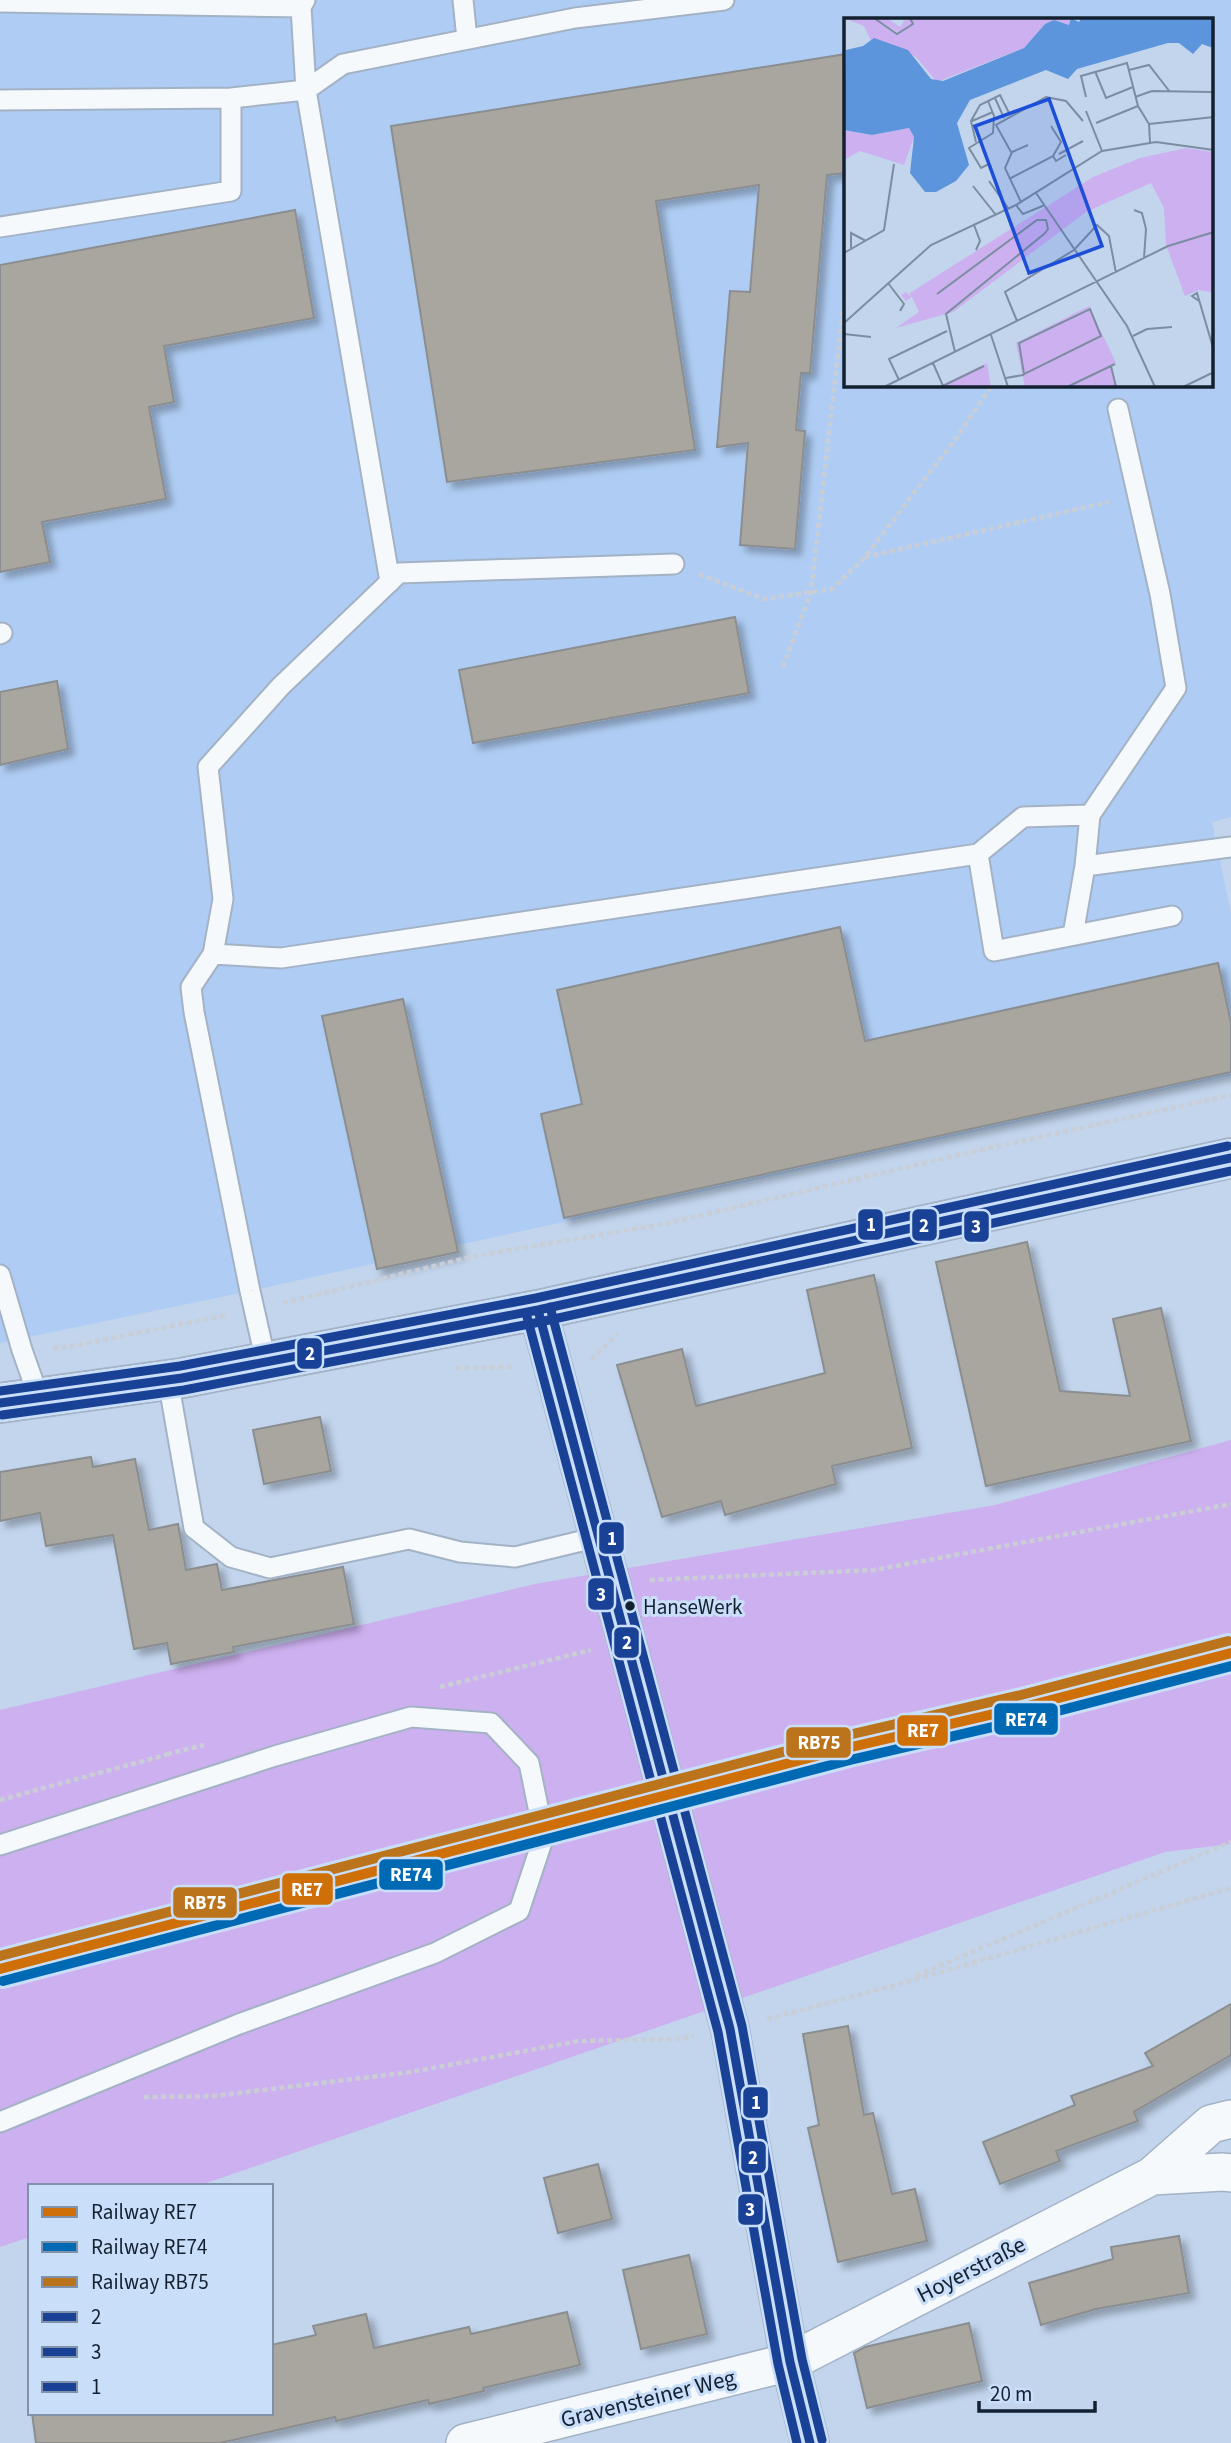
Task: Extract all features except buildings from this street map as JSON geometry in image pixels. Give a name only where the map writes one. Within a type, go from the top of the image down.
[{"type":"main road","points":[[0,1403],[168,1380],[538,1311],[1231,1158]]},
{"type":"street","points":[[538,1311],[730,2029],[790,2362],[810,2443]]},
{"type":"street","name":"Hoyerstraße","points":[[790,2362],[1152,2176],[1211,2124],[1231,2119]]},
{"type":"street","name":"Hoyerstraße","points":[[1152,2176],[1231,2173]]},
{"type":"street","name":"Gravensteiner Weg","points":[[465,2443],[790,2362]]},
{"type":"lane","points":[[463,0],[467,39]]},
{"type":"lane","points":[[0,100],[231,98],[306,90],[343,64],[467,39],[574,9],[724,0]]},
{"type":"lane","points":[[0,2],[303,4],[306,90],[390,582]]},
{"type":"lane","points":[[0,227],[231,191],[231,98]]},
{"type":"lane","points":[[1073,936],[1085,866],[1090,815],[1176,688],[1160,594],[1118,409]]},
{"type":"lane","points":[[267,1362],[254,1310],[191,987],[213,954],[223,899],[208,767],[281,686],[399,573],[674,564]]},
{"type":"lane","points":[[213,954],[281,958],[978,854],[1023,817],[1090,815]]},
{"type":"lane","points":[[1085,866],[1231,847]]},
{"type":"lane","points":[[978,854],[994,951],[1172,916]]},
{"type":"lane","points":[[0,1275],[39,1398]]},
{"type":"lane","points":[[168,1380],[194,1528],[231,1557],[270,1568],[409,1539],[460,1552],[515,1558],[598,1537]]},
{"type":"lane","points":[[0,1845],[275,1756],[411,1717],[491,1723],[529,1763],[544,1836],[519,1911],[435,1953],[239,2024],[0,2122]]},
{"type":"path","points":[[783,667],[811,592],[844,301]]},
{"type":"path","points":[[674,564],[764,599],[832,589],[864,558],[957,437],[991,387]]},
{"type":"path","points":[[864,558],[1114,501],[1137,493]]},
{"type":"path","points":[[22,1350],[73,1346],[254,1310],[475,1256],[664,1224],[1231,1095]]},
{"type":"path","points":[[610,1582],[874,1570],[1231,1504]]},
{"type":"path","points":[[896,1985],[1231,1842]]},
{"type":"path","points":[[131,2097],[214,2096],[411,2072],[579,2041],[678,2039],[730,2029],[896,1985],[1231,1888]]},
{"type":"shaded area","points":[[0,0],[1231,0],[1231,817],[1212,822],[1231,913],[1231,1075],[250,1291],[0,1343]]},
{"type":"shaded area","points":[[1231,1440],[1231,1844],[1165,1852],[204,2184],[28,2184],[28,2238],[0,2247],[0,1710],[535,1584],[995,1505]]},
{"type":"rail line","name":"RB75","points":[[0,1956],[844,1736],[1021,1695],[1228,1641]]},
{"type":"rail line","name":"RE7","points":[[0,1969],[847,1748],[1024,1707],[1231,1653]]},
{"type":"rail line","name":"RE74","points":[[3,1981],[850,1760],[1027,1719],[1231,1666]]},
{"type":"transit line","name":"1","points":[[0,1391],[180,1366],[536,1298],[1228,1146]]},
{"type":"transit line","name":"2","points":[[0,1403],[182,1378],[538,1310],[1231,1158]]},
{"type":"transit line","name":"3","points":[[2,1415],[184,1390],[540,1322],[1231,1171]]},
{"type":"transit line","name":"1","points":[[550,1307],[742,2026],[802,2359],[822,2440]]},
{"type":"transit line","name":"2","points":[[538,1310],[730,2029],[790,2362],[810,2443]]},
{"type":"transit line","name":"3","points":[[526,1313],[718,2032],[778,2364],[797,2443]]},
{"type":"place","name":"HanseWerk","points":[[630,1606]]}]
